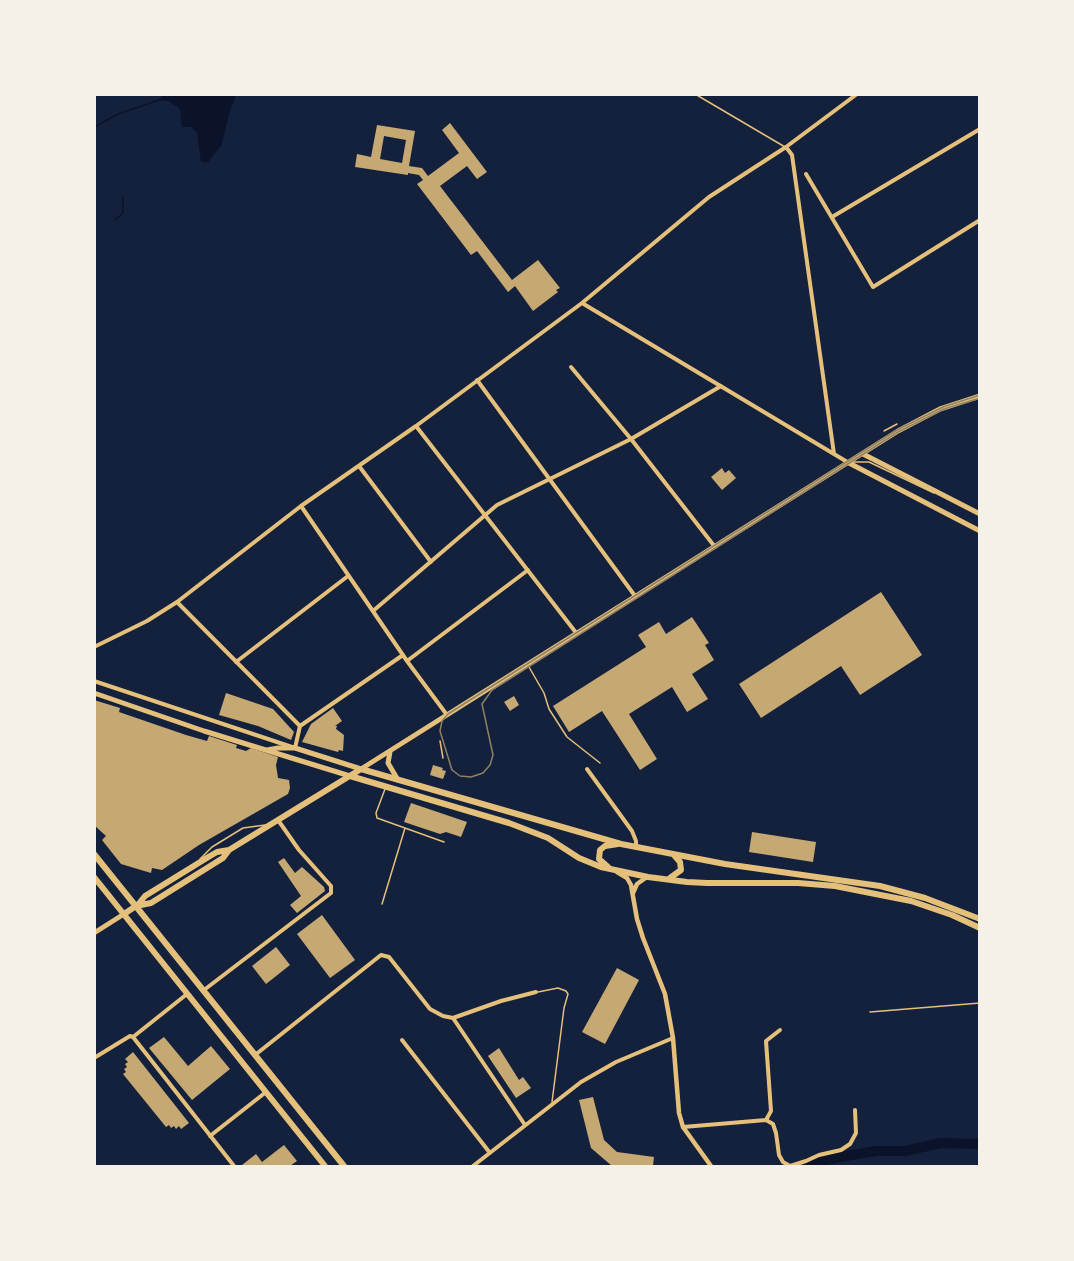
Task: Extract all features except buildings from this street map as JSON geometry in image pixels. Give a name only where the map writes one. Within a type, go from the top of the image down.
[{"type":"main road","points":[[136,906],[151,903],[223,858],[229,850],[351,776],[924,416],[980,396]]},
{"type":"main road","points":[[862,454],[980,514]]},
{"type":"main road","points":[[849,463],[980,531]]},
{"type":"main road","points":[[94,693],[267,750],[509,823],[548,838],[589,863],[648,877],[707,884],[777,882],[835,886],[911,900],[980,928]]},
{"type":"main road","points":[[267,750],[295,748],[636,848],[725,864],[880,886],[933,900],[980,920]]},
{"type":"main road","points":[[391,751],[388,763],[398,780]]},
{"type":"main road","points":[[612,869],[601,861],[598,854],[605,846],[621,844]]},
{"type":"main road","points":[[94,933],[136,906],[145,896],[194,865],[217,852],[229,850]]},
{"type":"main road","points":[[94,854],[344,1167]]},
{"type":"main road","points":[[670,879],[681,870],[680,862],[674,855]]},
{"type":"main road","points":[[94,877],[325,1167]]},
{"type":"street","points":[[94,647],[147,621],[177,602],[301,506],[416,426],[582,303],[709,197],[786,147],[857,94]]},
{"type":"street","points":[[832,217],[980,129]]},
{"type":"street","points":[[786,147],[792,155],[834,454]]},
{"type":"street","points":[[806,174],[873,287],[980,220]]},
{"type":"street","points":[[582,303],[849,463]]},
{"type":"street","points":[[571,367],[631,439],[715,548]]},
{"type":"street","points":[[477,380],[636,597]]},
{"type":"street","points":[[373,611],[497,505],[631,439],[721,386]]},
{"type":"street","points":[[416,426],[577,634]]},
{"type":"street","points":[[359,466],[431,562]]},
{"type":"street","points":[[301,506],[447,716]]},
{"type":"street","points":[[407,661],[528,570]]},
{"type":"street","points":[[236,662],[348,576]]},
{"type":"street","points":[[177,602],[300,726]]},
{"type":"street","points":[[94,681],[295,748],[300,726],[403,655]]},
{"type":"street","points":[[588,769],[632,831],[636,848]]},
{"type":"street","points":[[204,990],[331,893],[331,886],[275,822]]},
{"type":"street","points":[[612,869],[627,878],[633,893],[643,938],[665,994],[673,1038],[678,1106],[683,1127],[711,1167]]},
{"type":"street","points":[[633,893],[637,884],[648,877]]},
{"type":"street","points":[[255,1055],[381,955],[389,957],[430,1009],[437,1014],[453,1018],[501,1000],[536,992]]},
{"type":"street","points":[[94,1058],[130,1036],[133,1037],[187,994]]},
{"type":"street","points":[[453,1018],[525,1125]]},
{"type":"street","points":[[766,1120],[771,1111],[766,1041],[780,1030]]},
{"type":"street","points":[[133,1037],[234,1167]]},
{"type":"street","points":[[473,1167],[581,1082],[605,1067],[673,1038]]},
{"type":"street","points":[[402,1040],[490,1153]]},
{"type":"street","points":[[210,1136],[266,1092]]},
{"type":"street","points":[[683,1127],[766,1120],[773,1124],[779,1155],[783,1162],[790,1166],[819,1155],[841,1150],[850,1144],[856,1133],[855,1110]]},
{"type":"lane","points":[[695,94],[786,147]]},
{"type":"lane","points":[[849,463],[869,462],[928,492],[943,496]]},
{"type":"lane","points":[[528,665],[544,693],[549,709],[567,737],[600,763]]},
{"type":"lane","points":[[386,786],[376,813],[377,818],[444,842]]},
{"type":"lane","points":[[194,865],[212,847],[243,828],[275,822]]},
{"type":"lane","points":[[382,904],[405,828]]},
{"type":"lane","points":[[536,992],[558,988],[566,991],[568,995],[564,1008],[552,1103]]},
{"type":"lane","points":[[870,1012],[980,1003]]},
{"type":"path","points":[[884,431],[897,424]]},
{"type":"path","points":[[440,741],[443,758]]},
{"type":"water","points":[[162,95],[236,95],[221,146],[208,162],[201,162],[197,133],[191,127],[182,127],[180,109],[168,101],[160,100]]},
{"type":"waterway","points":[[96,126],[118,114],[162,99]]},
{"type":"waterway","points":[[115,220],[123,213],[123,197]]},
{"type":"waterway","points":[[807,1166],[834,1158],[876,1151],[905,1151],[941,1143],[980,1144]]},
{"type":"tram line","points":[[980,395],[943,407],[897,430],[448,714],[442,721],[440,731],[452,770],[460,776],[471,777],[483,773],[490,765],[493,755],[482,704],[492,690],[898,432],[944,409],[980,398]]}]
